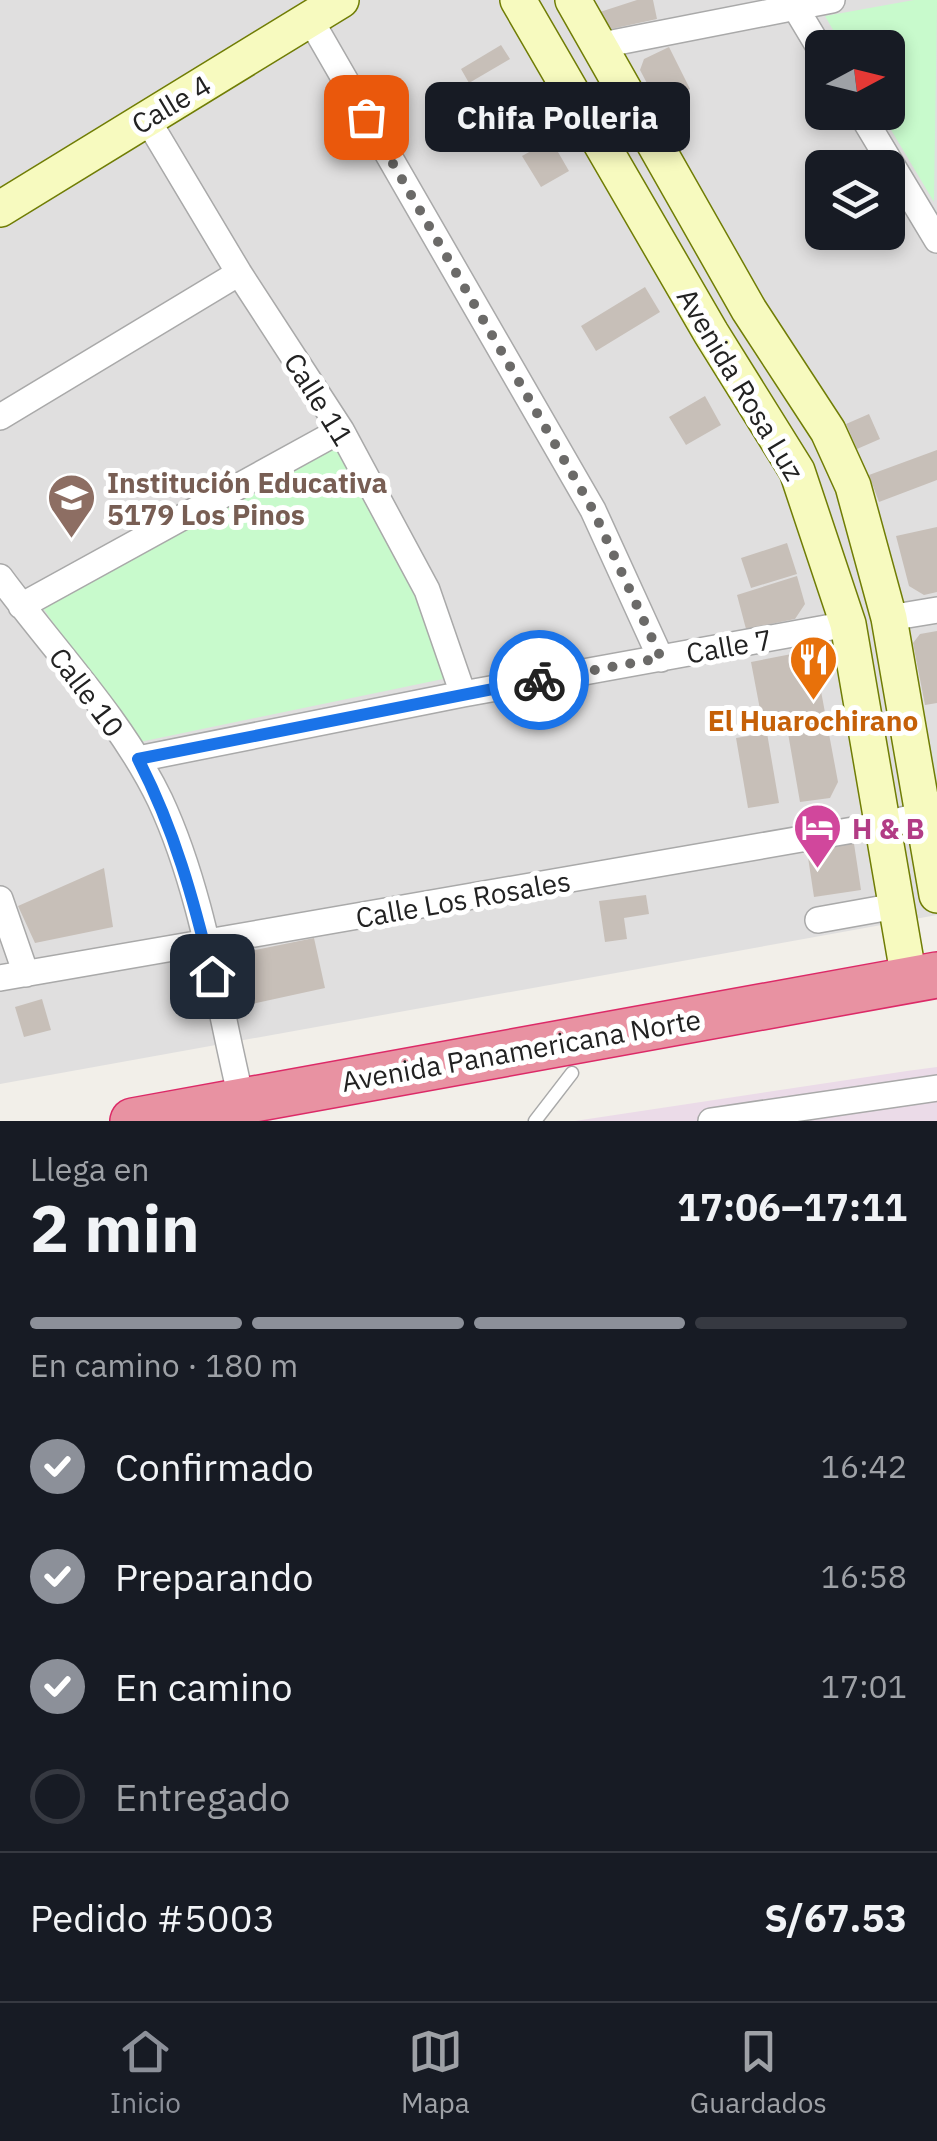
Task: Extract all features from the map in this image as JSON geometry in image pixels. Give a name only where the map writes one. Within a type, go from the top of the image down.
[{"type":"highway","name":"Avenida Panamericana Norte","points":[[305,1121],[572,1073],[928,986]]},
{"type":"highway","name":"Avenida Panamericana Norte","points":[[133,1121],[928,986]]},
{"type":"street","name":"Calle 4","points":[[0,209],[342,0]]},
{"type":"street","name":"Avenida Rosa Luz","points":[[518,0],[710,333],[797,471],[848,624],[896,906],[928,986]]},
{"type":"street","name":"Avenida Rosa Luz","points":[[573,0],[748,310],[828,432],[853,486],[889,618],[930,812],[937,895]]},
{"type":"street","points":[[597,46],[832,0]]},
{"type":"street","points":[[795,7],[809,30]]},
{"type":"street","points":[[310,19],[593,510],[661,658]]},
{"type":"street","name":"Calle 11","points":[[147,119],[239,274],[341,430],[427,590],[463,694]]},
{"type":"street","points":[[872,130],[933,224]]},
{"type":"street","points":[[0,416],[239,274]]},
{"type":"street","points":[[21,606],[341,430]]},
{"type":"street","name":"Calle 10","points":[[0,578],[138,759],[161,803],[204,945],[242,1102]]},
{"type":"street","points":[[889,618],[937,610]]},
{"type":"street","name":"Calle 7","points":[[138,759],[463,694],[848,624]]},
{"type":"street","name":"Calle Los Rosales","points":[[0,978],[882,825],[930,812]]},
{"type":"street","points":[[0,899],[26,974]]},
{"type":"street","points":[[818,920],[896,906]]},
{"type":"street","points":[[730,1120],[937,1088]]},
{"type":"lane","points":[[535,1121],[572,1073]]},
{"type":"shaded area","points":[[0,0],[937,0],[937,915],[0,1084]]},
{"type":"shaded area","points":[[937,1067],[937,1121],[575,1121],[907,1071]]},
{"type":"green space","points":[[914,0],[937,0],[934,202],[891,130],[905,130],[905,30],[833,30],[825,16]]},
{"type":"green space","points":[[335,440],[415,592],[448,678],[135,743],[41,605]]},
{"type":"building","points":[[637,0],[653,0],[657,19],[611,29],[600,12]]},
{"type":"building","points":[[501,45],[510,59],[469,83],[461,69]]},
{"type":"building","points":[[669,47],[690,89],[659,106],[640,70],[644,59]]},
{"type":"building","points":[[551,140],[569,171],[541,187],[522,156]]},
{"type":"building","points":[[645,287],[660,312],[596,351],[581,326]]},
{"type":"building","points":[[705,396],[721,425],[686,445],[669,417]]},
{"type":"building","points":[[869,414],[880,439],[857,449],[846,424]]},
{"type":"building","points":[[937,450],[937,480],[879,502],[869,475]]},
{"type":"building","points":[[937,527],[937,592],[924,595],[909,586],[896,536]]},
{"type":"building","points":[[787,543],[797,574],[751,588],[741,558]]},
{"type":"building","points":[[797,576],[805,604],[795,619],[746,629],[737,595]]},
{"type":"building","points":[[937,631],[937,703],[925,705],[913,643],[920,634]]},
{"type":"building","points":[[802,652],[815,659],[838,782],[830,798],[800,802],[785,716],[762,720],[751,662]]},
{"type":"building","points":[[767,733],[779,803],[748,808],[736,738]]},
{"type":"building","points":[[853,837],[861,890],[814,897],[806,844]]},
{"type":"building","points":[[104,868],[113,927],[35,943],[18,906]]},
{"type":"building","points":[[646,895],[649,914],[624,918],[627,939],[605,942],[599,901]]},
{"type":"building","points":[[314,938],[325,988],[242,1006],[231,955]]},
{"type":"building","points":[[42,999],[51,1030],[24,1037],[15,1007]]},
{"type":"way so far","points":[[366,117],[593,510],[661,658],[539,680]]},
{"type":"place","name":"Chifa Polleria","points":[[366,117]]},
{"type":"place","name":"Institución Educativa 5179 Los Pinos","points":[[72,540]]},
{"type":"place","name":"El Huarochirano","points":[[813,702]]},
{"type":"place","name":"H & B","points":[[817,870]]},
{"type":"route","points":[[212,976],[186,875],[161,803],[138,759],[539,680]]}]
